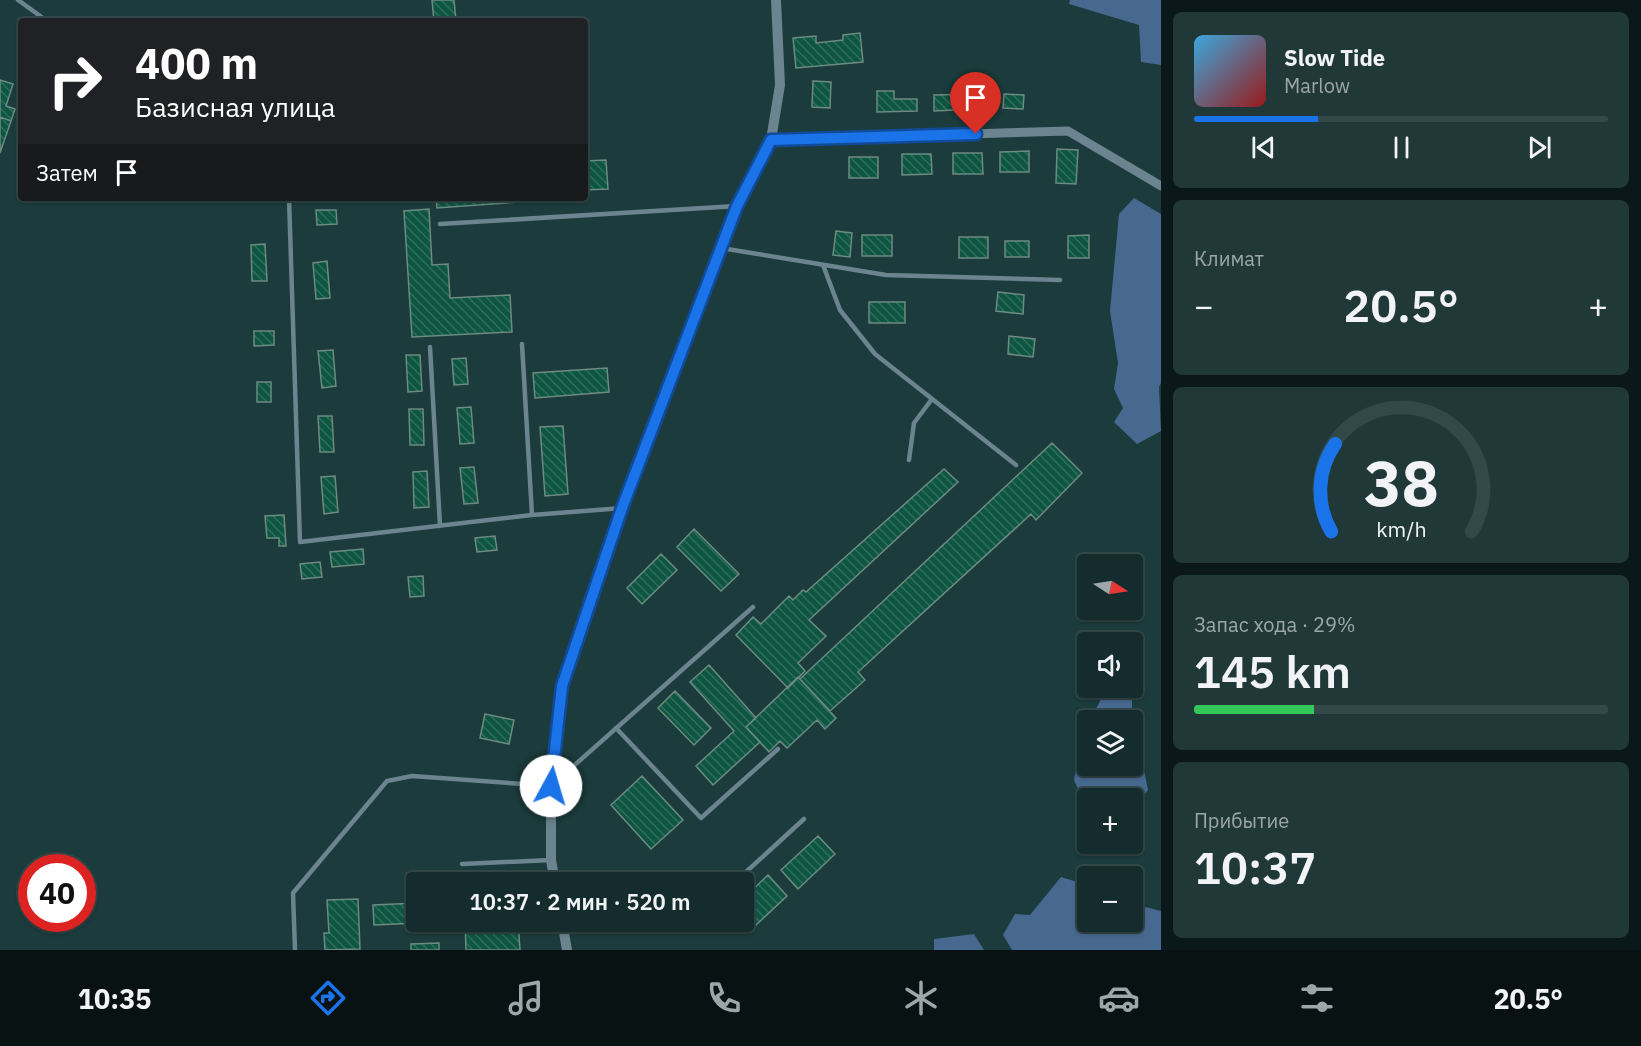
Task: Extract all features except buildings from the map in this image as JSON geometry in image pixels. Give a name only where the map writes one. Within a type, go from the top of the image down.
[{"type":"street","points":[[553,872],[551,860],[551,786],[562,686],[622,508],[737,206],[771,140],[780,85],[776,0]]},
{"type":"street","points":[[771,140],[1068,131],[1161,186]]},
{"type":"street","points":[[564,933],[567,950]]},
{"type":"lane","points":[[18,0],[43,18]]},
{"type":"lane","points":[[289,201],[300,542],[532,515],[622,508]]},
{"type":"lane","points":[[440,224],[737,206]]},
{"type":"lane","points":[[721,248],[886,275],[1060,280]]},
{"type":"lane","points":[[823,265],[840,310],[875,354],[1016,465]]},
{"type":"lane","points":[[522,344],[532,515]]},
{"type":"lane","points":[[430,347],[440,526]]},
{"type":"lane","points":[[909,460],[914,423],[932,399]]},
{"type":"lane","points":[[295,950],[293,893],[387,781],[412,776],[551,786],[753,607]]},
{"type":"lane","points":[[616,728],[701,818],[778,749]]},
{"type":"lane","points":[[746,872],[804,819]]},
{"type":"lane","points":[[462,864],[551,860]]},
{"type":"water","points":[[1070,0],[1161,0],[1161,65],[1141,62],[1139,25],[1069,4]]},
{"type":"water","points":[[1134,198],[1161,214],[1161,383],[1159,387],[1161,431],[1137,444],[1114,422],[1123,408],[1114,389],[1118,363],[1110,311],[1119,214]]},
{"type":"water","points":[[1102,698],[1132,698],[1132,710],[1095,710]]},
{"type":"water","points":[[1077,762],[1077,776],[1143,776],[1143,765],[1148,790],[1143,796],[1143,788],[1078,788],[1074,780]]},
{"type":"water","points":[[1061,877],[1077,882],[1077,932],[1143,932],[1143,906],[1161,911],[1161,950],[1012,950],[1003,935],[1015,914],[1030,915]]},
{"type":"water","points":[[974,934],[984,950],[934,950],[934,939]]},
{"type":"route","points":[[551,786],[562,686],[622,508],[737,206],[771,140],[976,134]]}]
